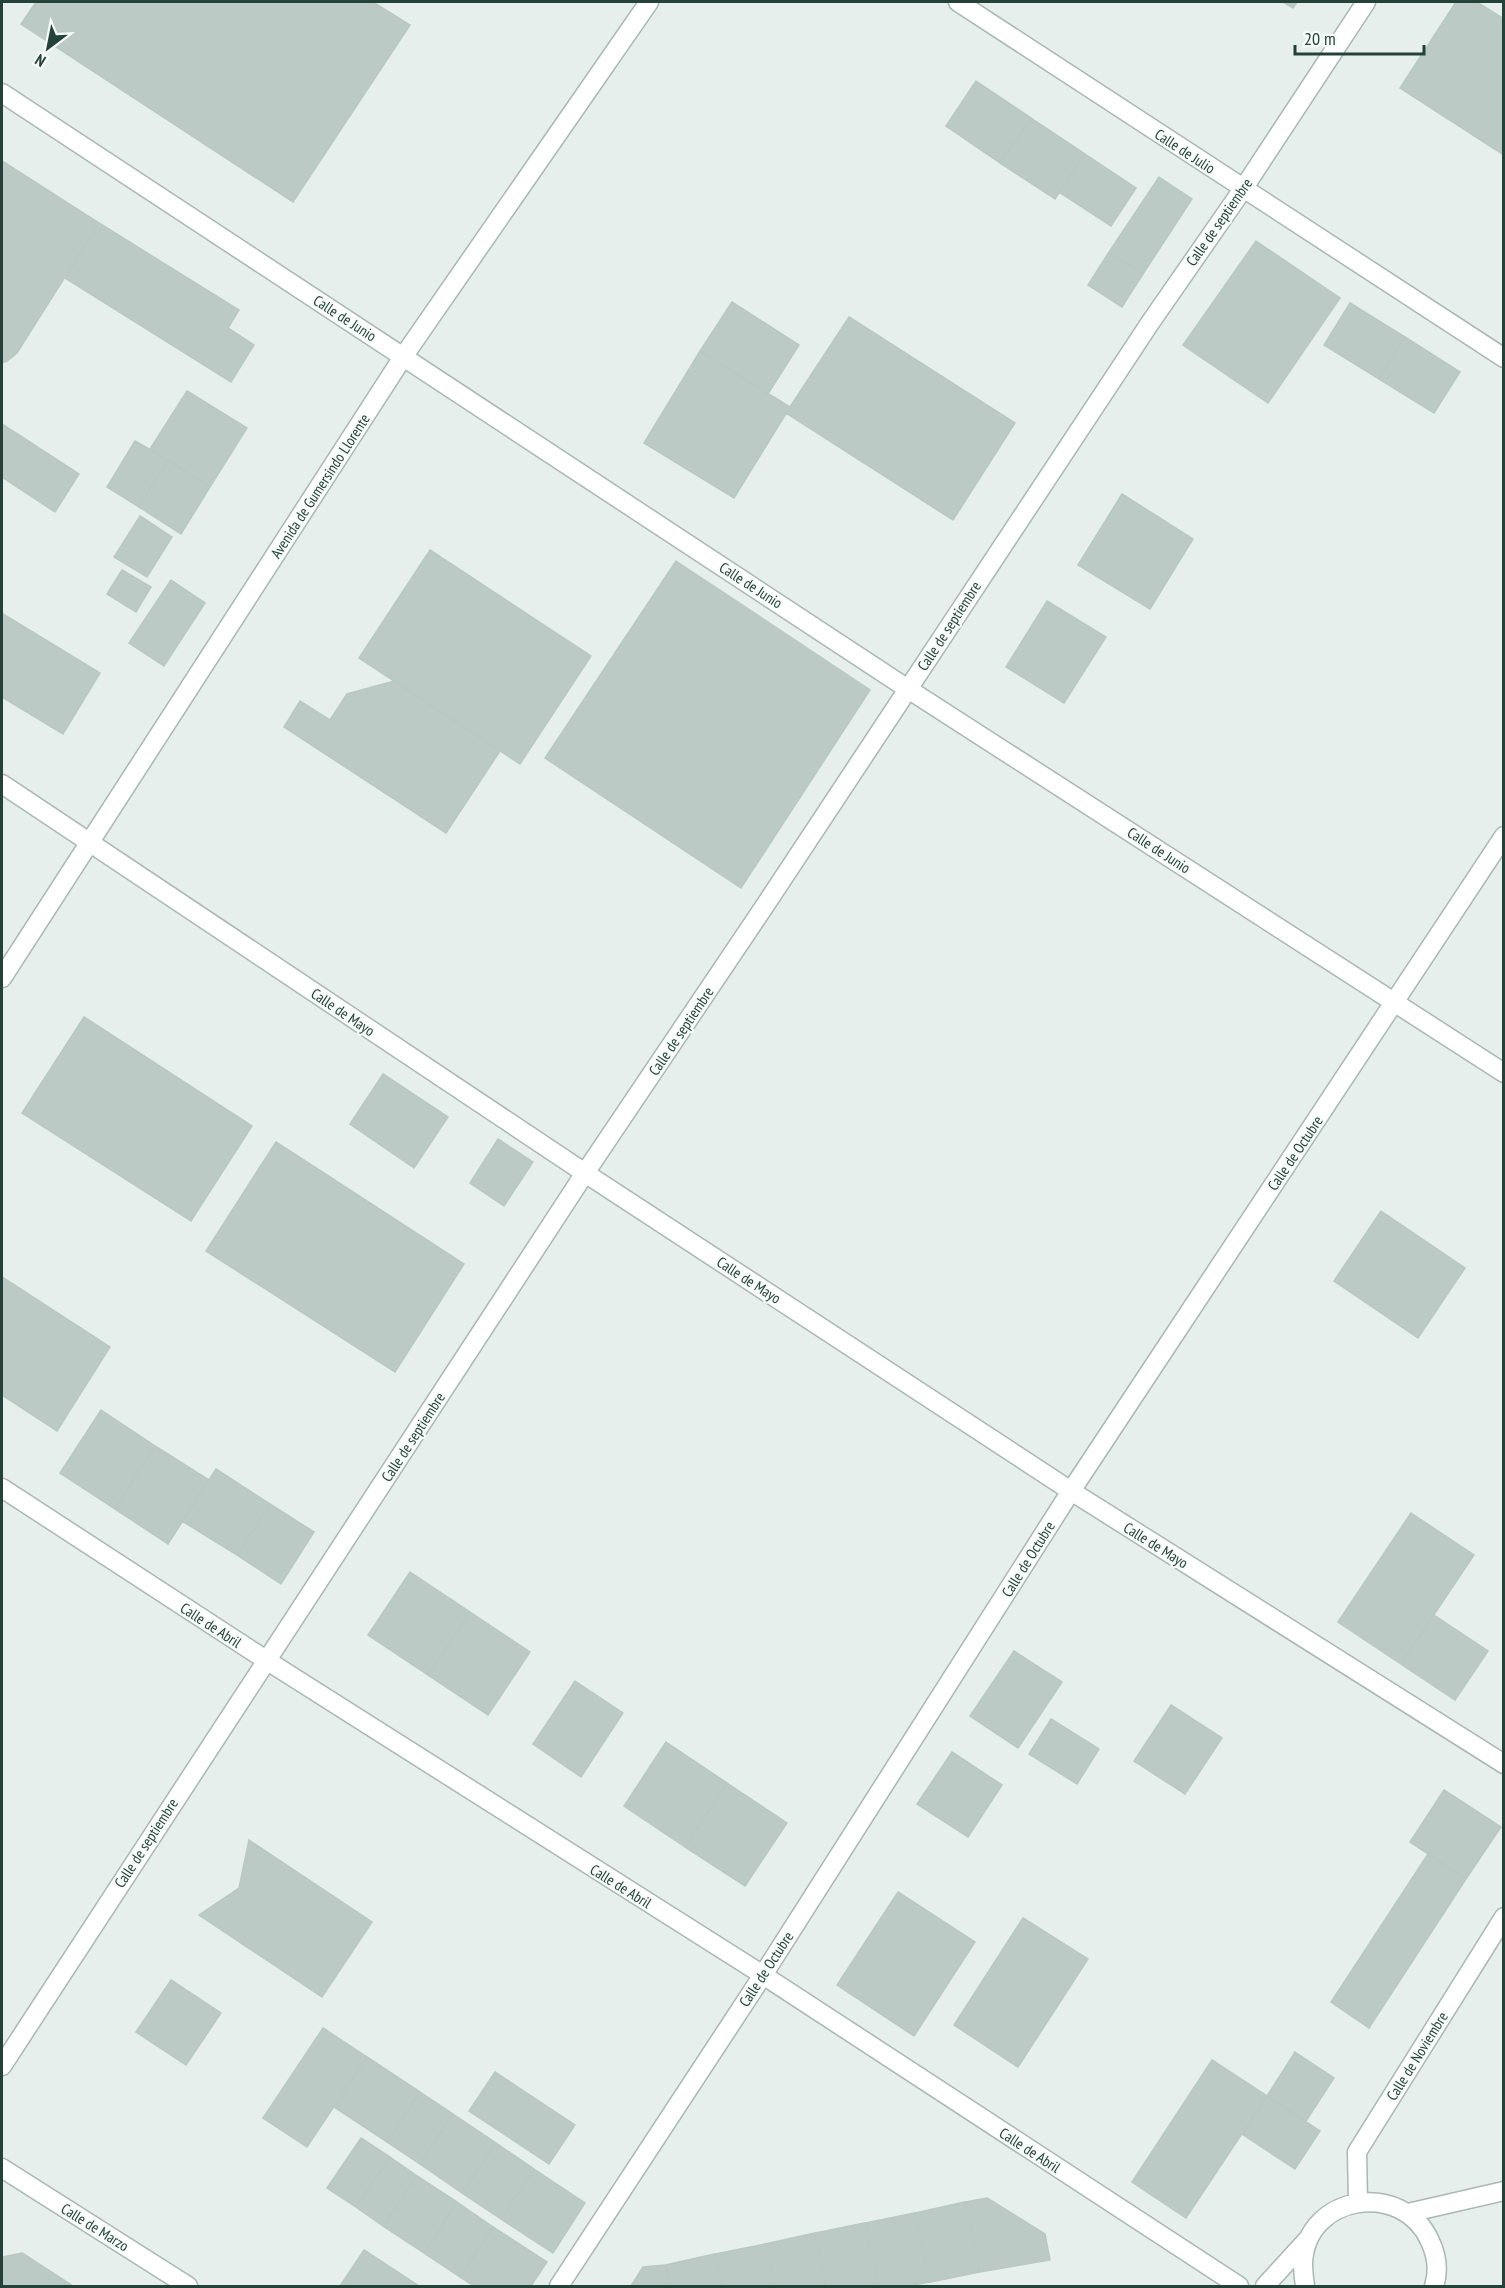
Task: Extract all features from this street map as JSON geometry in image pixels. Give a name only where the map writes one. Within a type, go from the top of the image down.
[{"type":"street","name":"Avenida de Gumersindo Llorente","points":[[2,978],[403,357],[649,2]]},
{"type":"street","name":"Calle de Julio","points":[[958,2],[1503,358]]},
{"type":"street","name":"Calle de septiembre","points":[[2,2066],[585,1173],[1366,2]]},
{"type":"street","name":"Calle de Junio","points":[[2,93],[908,689],[1503,1073]]},
{"type":"street","name":"Calle de Mayo","points":[[2,784],[585,1173],[1071,1491],[1503,1764]]},
{"type":"street","name":"Calle de Octubre","points":[[559,2286],[763,1975],[1071,1491],[1396,1002],[1503,836]]},
{"type":"street","name":"Calle de Abril","points":[[2,1488],[266,1660],[763,1975],[1239,2286]]},
{"type":"street","name":"Calle de Noviembre","points":[[1358,2202],[1357,2152],[1503,1917]]},
{"type":"street","name":"Calle de Marzo","points":[[2,2168],[188,2286]]},
{"type":"street","points":[[1408,2213],[1503,2191]]},
{"type":"street","points":[[1265,2286],[1310,2237],[1322,2220],[1339,2208],[1358,2202],[1384,2202],[1408,2213],[1425,2231],[1435,2253],[1437,2277],[1434,2286]]},
{"type":"street","points":[[1305,2286],[1303,2262],[1310,2237]]},
{"type":"building","points":[[36,2],[373,2],[410,25],[293,202],[21,24]]},
{"type":"building","points":[[1283,2],[1297,2],[1293,8]]},
{"type":"building","points":[[1456,2],[1477,2],[1504,19],[1504,155],[1400,88]]},
{"type":"building","points":[[976,81],[1031,118],[1000,163],[946,126]]},
{"type":"building","points":[[1031,118],[1085,154],[1055,199],[1000,163]]},
{"type":"building","points":[[1085,154],[1136,188],[1111,226],[1059,192]]},
{"type":"building","points":[[2,161],[99,223],[17,353],[2,363]]},
{"type":"building","points":[[1159,177],[1192,199],[1143,274],[1109,252]]},
{"type":"building","points":[[99,223],[239,310],[228,328],[254,345],[231,382],[65,278]]},
{"type":"building","points":[[1256,241],[1340,298],[1268,403],[1183,345]]},
{"type":"building","points":[[1109,252],[1143,274],[1122,307],[1088,285]]},
{"type":"building","points":[[732,302],[799,345],[768,394],[700,351]]},
{"type":"building","points":[[1350,303],[1405,337],[1379,379],[1324,345]]},
{"type":"building","points":[[849,317],[1015,423],[953,520],[786,413]]},
{"type":"building","points":[[1405,337],[1460,372],[1434,413],[1379,379]]},
{"type":"building","points":[[700,351],[790,407],[734,498],[644,443]]},
{"type":"building","points":[[187,391],[247,428],[210,487],[150,449]]},
{"type":"building","points":[[2,424],[79,474],[55,512],[2,477]]},
{"type":"building","points":[[135,441],[168,460],[139,507],[107,487]]},
{"type":"building","points":[[168,460],[210,487],[181,534],[139,507]]},
{"type":"building","points":[[1122,494],[1193,539],[1150,609],[1078,565]]},
{"type":"building","points":[[140,516],[172,537],[147,577],[114,557]]},
{"type":"building","points":[[430,550],[591,656],[520,764],[359,658]]},
{"type":"building","points":[[676,561],[870,690],[741,888],[545,758]]},
{"type":"building","points":[[122,570],[151,587],[136,612],[107,594]]},
{"type":"building","points":[[171,580],[205,603],[164,666],[129,643]]},
{"type":"building","points":[[1047,601],[1106,637],[1064,703],[1006,667]]},
{"type":"building","points":[[3,614],[100,673],[63,734],[2,697]]},
{"type":"building","points":[[394,681],[500,751],[446,833],[284,727],[300,701],[330,720],[347,694]]},
{"type":"building","points":[[84,1017],[252,1126],[191,1221],[22,1113]]},
{"type":"building","points":[[383,1074],[448,1117],[414,1168],[350,1124]]},
{"type":"building","points":[[498,1139],[533,1162],[504,1206],[470,1183]]},
{"type":"building","points":[[276,1142],[464,1264],[395,1372],[206,1251]]},
{"type":"building","points":[[1381,1211],[1465,1268],[1418,1338],[1334,1281]]},
{"type":"building","points":[[2,1277],[110,1347],[57,1431],[2,1395]]},
{"type":"building","points":[[101,1410],[155,1446],[115,1509],[60,1473]]},
{"type":"building","points":[[155,1446],[209,1480],[168,1544],[115,1509]]},
{"type":"building","points":[[216,1469],[270,1504],[237,1555],[182,1521]]},
{"type":"building","points":[[270,1504],[314,1532],[281,1584],[237,1555]]},
{"type":"building","points":[[1411,1513],[1474,1555],[1401,1664],[1338,1622]]},
{"type":"building","points":[[410,1572],[470,1612],[428,1675],[368,1635]]},
{"type":"building","points":[[470,1612],[530,1652],[488,1715],[428,1675]]},
{"type":"building","points":[[1434,1615],[1488,1651],[1455,1700],[1401,1664]]},
{"type":"building","points":[[1014,1651],[1062,1682],[1018,1748],[970,1716]]},
{"type":"building","points":[[575,1681],[623,1713],[581,1777],[533,1744]]},
{"type":"building","points":[[1171,1705],[1222,1738],[1185,1794],[1134,1761]]},
{"type":"building","points":[[1051,1719],[1099,1749],[1077,1784],[1029,1754]]},
{"type":"building","points":[[666,1742],[727,1783],[685,1847],[624,1806]]},
{"type":"building","points":[[952,1752],[1002,1785],[968,1837],[917,1804]]},
{"type":"building","points":[[727,1783],[787,1823],[745,1886],[685,1847]]},
{"type":"building","points":[[1444,1790],[1501,1827],[1466,1879],[1410,1842]]},
{"type":"building","points":[[249,1840],[372,1922],[322,1997],[199,1915],[239,1888]]},
{"type":"building","points":[[1428,1854],[1466,1879],[1369,2028],[1331,2002]]},
{"type":"building","points":[[898,1892],[975,1942],[914,2036],[837,1985]]},
{"type":"building","points":[[1023,1918],[1088,1959],[1018,2067],[954,2025]]},
{"type":"building","points":[[171,1980],[221,2013],[186,2065],[136,2032]]},
{"type":"building","points":[[323,2028],[367,2057],[307,2147],[263,2118]]},
{"type":"building","points":[[1295,2052],[1334,2078],[1306,2121],[1267,2096]]},
{"type":"building","points":[[367,2057],[420,2092],[387,2142],[334,2107]]},
{"type":"building","points":[[1212,2060],[1267,2096],[1186,2218],[1132,2182]]},
{"type":"building","points":[[495,2072],[575,2125],[549,2164],[469,2111]]},
{"type":"building","points":[[420,2092],[453,2114],[420,2164],[387,2142]]},
{"type":"building","points":[[1267,2096],[1320,2131],[1295,2169],[1242,2134]]},
{"type":"building","points":[[453,2114],[496,2143],[462,2193],[420,2164]]},
{"type":"building","points":[[361,2138],[390,2157],[356,2207],[327,2188]]},
{"type":"building","points":[[496,2143],[534,2169],[501,2219],[462,2193]]},
{"type":"building","points":[[390,2157],[417,2176],[383,2226],[356,2207]]},
{"type":"building","points":[[534,2169],[585,2203],[553,2253],[501,2219]]},
{"type":"building","points":[[417,2176],[457,2202],[424,2253],[383,2226]]},
{"type":"building","points":[[987,2198],[1045,2234],[1050,2260],[980,2272],[965,2202]]},
{"type":"building","points":[[457,2202],[493,2227],[460,2277],[424,2253]]},
{"type":"building","points":[[965,2202],[980,2272],[930,2282],[915,2213]]},
{"type":"building","points":[[915,2213],[930,2282],[909,2286],[879,2286],[865,2223]]},
{"type":"building","points":[[865,2223],[879,2286],[826,2286],[815,2233]]},
{"type":"building","points":[[493,2227],[547,2262],[531,2286],[474,2286],[460,2277]]},
{"type":"building","points":[[815,2233],[826,2286],[774,2286],[765,2244]]},
{"type":"building","points":[[765,2244],[774,2286],[722,2286],[715,2254]]},
{"type":"building","points":[[364,2250],[419,2286],[340,2286]]},
{"type":"building","points":[[22,2253],[73,2286],[2,2286],[2,2257]]},
{"type":"building","points":[[715,2254],[722,2286],[669,2286],[665,2265]]},
{"type":"building","points":[[665,2265],[669,2286],[631,2286],[643,2267]]}]
